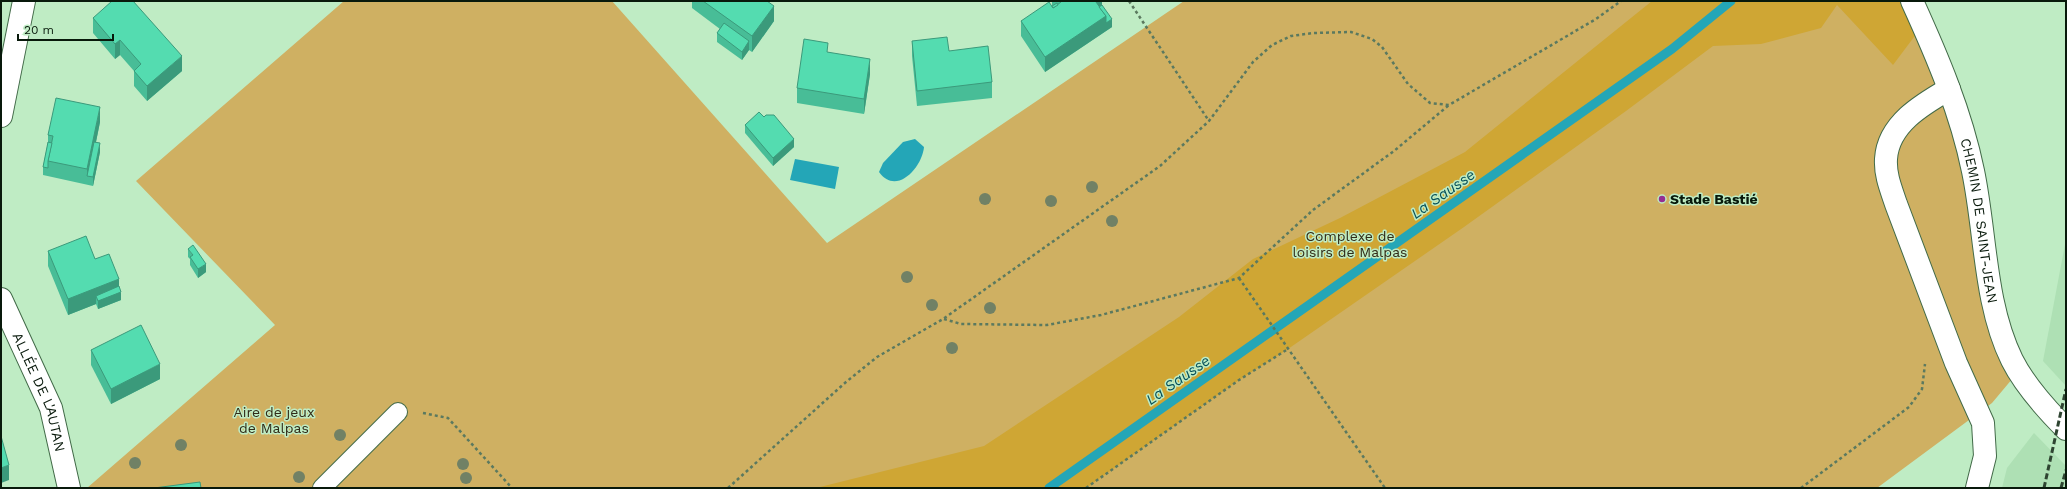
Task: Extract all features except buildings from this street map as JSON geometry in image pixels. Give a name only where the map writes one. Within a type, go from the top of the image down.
[{"type":"street","points":[[1,116],[24,1]]},
{"type":"street","name":"CHEMIN DE SAINT-JEAN","points":[[1912,1],[1950,89],[1961,124],[1973,171],[1989,278],[2002,334],[2018,372],[2038,399],[2066,429]]},
{"type":"street","points":[[1950,89],[1918,107],[1902,123],[1891,140],[1886,158],[1886,165],[1887,177],[1896,204],[1956,363],[1982,422],[1985,456],[1977,488]]},
{"type":"street","name":"ALLÉE DE L'AUTAN","points":[[1,299],[51,408],[68,488]]},
{"type":"lane","points":[[322,488],[398,412]]},
{"type":"path","points":[[1129,1],[1209,121]]},
{"type":"path","points":[[943,319],[961,324],[1047,325],[1101,315],[1239,278],[1313,210],[1394,151],[1449,105],[1596,19],[1621,1]]},
{"type":"path","points":[[728,488],[846,382],[877,357],[943,319],[1160,166],[1209,121],[1253,62],[1272,45],[1291,36],[1312,33],[1351,32],[1372,39],[1382,47],[1408,84],[1430,103],[1449,105]]},
{"type":"path","points":[[1239,278],[1385,488]]},
{"type":"path","points":[[1086,488],[1239,380],[1288,349]]},
{"type":"path","points":[[1801,488],[1909,408],[1922,389],[1925,361]]},
{"type":"path","points":[[398,412],[426,413],[448,418],[512,488]]},
{"type":"shaded area","points":[[2066,239],[2066,386],[2043,361]]},
{"type":"shaded area","points":[[2034,433],[2066,466],[2066,488],[2002,488],[2007,468]]},
{"type":"green space","name":"Complexe de loisirs de Malpas","points":[[344,1],[612,1],[827,243],[1184,1],[1912,1],[1923,25],[2018,372],[1992,403],[1877,488],[87,488],[275,325],[136,181]]},
{"type":"green space","points":[[1652,1],[1912,1],[1923,25],[1893,65],[1837,5],[1821,28],[1761,44],[1713,46],[1626,111],[1464,227],[1288,349],[1239,380],[1086,488],[816,488],[984,446],[1179,317],[1253,259],[1340,218],[1465,152]]},
{"type":"water","points":[[915,139],[924,147],[919,163],[907,176],[900,180],[893,181],[886,179],[879,172],[883,163],[903,142]]},
{"type":"water","points":[[795,159],[839,167],[835,189],[790,180]]},
{"type":"waterway","name":"La Sausse","points":[[1049,488],[1672,49],[1731,1]]},
{"type":"railway","points":[[2044,488],[2066,389]]},
{"type":"railway","points":[[2061,488],[2066,470]]},
{"type":"place","name":"Stade Bastié","points":[[1662,199]]},
{"type":"park label","name":"Aire de jeux de Malpas","points":[[274,420]]}]
